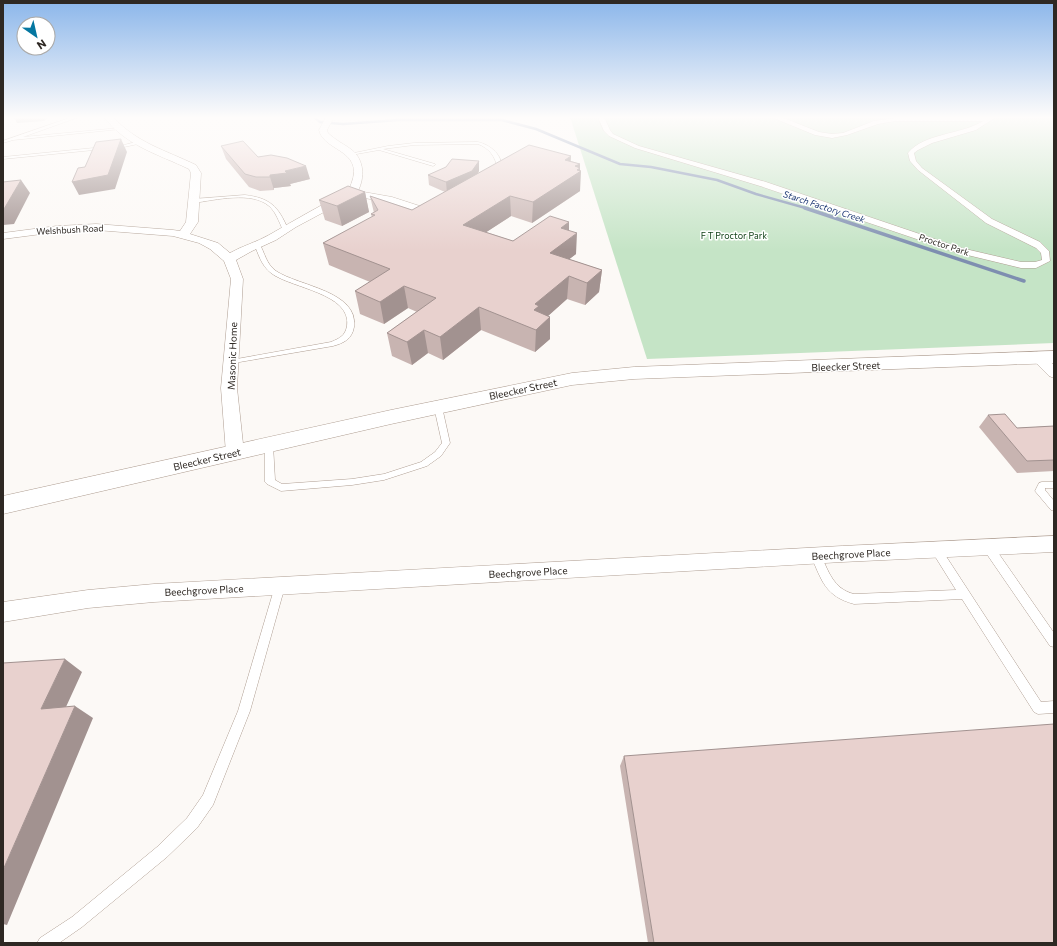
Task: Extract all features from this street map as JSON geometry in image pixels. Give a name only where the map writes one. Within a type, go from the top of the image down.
[{"type":"street","points":[[179,161],[193,167],[196,173],[192,222],[184,236]]},
{"type":"street","points":[[229,259],[272,238],[285,229],[352,193],[356,186],[358,171],[354,161]]},
{"type":"street","name":"Proctor Park","points":[[685,161],[763,184],[958,250],[1004,262],[1036,265],[1046,261],[1047,256],[1044,249],[1037,244],[989,221],[975,212],[924,173],[913,161]]},
{"type":"street","points":[[352,193],[379,197],[425,209]]},
{"type":"street","name":"Welshbush Road","points":[[3,236],[57,229],[96,227],[173,232],[184,236]]},
{"type":"street","name":"Masonic Home","points":[[184,236],[203,241],[214,246],[229,259],[237,278],[230,388],[235,453]]},
{"type":"street","points":[[1045,357],[1054,373]]},
{"type":"street","name":"Bleecker Street","points":[[3,505],[438,407],[572,379],[634,373],[1045,357]]},
{"type":"street","name":"Beechgrove Place","points":[[3,612],[88,599],[154,593],[1054,544]]},
{"type":"lane","points":[[419,161],[432,165]]},
{"type":"lane","points":[[490,176],[499,169],[500,164],[498,161]]},
{"type":"lane","points":[[194,201],[238,197],[258,199],[270,204],[281,219],[285,229]]},
{"type":"lane","points":[[231,362],[333,344],[343,340],[349,334],[351,317],[345,306],[333,297],[279,276],[266,266],[257,244]]},
{"type":"lane","points":[[269,445],[270,482],[280,488],[352,482],[384,477],[424,464],[438,454],[446,443],[438,407]]},
{"type":"lane","points":[[1054,485],[1042,485],[1040,490],[1054,507]]},
{"type":"lane","points":[[988,547],[1054,642]]},
{"type":"lane","points":[[936,550],[1038,708],[1054,707]]},
{"type":"lane","points":[[816,556],[834,591],[844,598],[854,599],[965,594]]},
{"type":"lane","points":[[45,943],[77,922],[162,852],[192,823],[208,800],[244,711],[280,586]]},
{"type":"green space","name":"F T Proctor Park","points":[[584,161],[1054,161],[1054,343],[647,359]]},
{"type":"building","points":[[88,161],[113,161],[108,175],[72,182],[78,168],[85,167]]},
{"type":"building","points":[[234,161],[294,161],[306,166],[285,171],[287,173],[270,175],[270,177],[256,177],[245,174]]},
{"type":"building","points":[[450,161],[479,161],[472,171],[446,182],[428,175],[446,167]]},
{"type":"building","points":[[500,161],[569,161],[580,164],[575,166],[580,168],[577,170],[581,171],[533,202],[510,196],[463,225],[513,241],[550,216],[569,222],[561,228],[577,233],[550,253],[602,270],[587,283],[569,276],[535,304],[539,306],[534,310],[550,317],[536,330],[479,307],[440,337],[424,330],[407,342],[387,333],[436,298],[404,286],[380,302],[355,291],[390,269],[323,243],[375,215],[371,214],[378,210],[370,196],[412,210]]},
{"type":"building","points":[[21,180],[4,209],[3,210],[3,182]]},
{"type":"building","points":[[348,186],[365,192],[337,206],[319,200]]},
{"type":"building","points":[[1005,414],[1017,428],[1054,426],[1054,460],[1027,461],[988,415]]},
{"type":"building","points":[[65,659],[41,709],[75,706],[3,870],[3,663]]},
{"type":"building","points":[[1054,724],[1054,943],[654,943],[624,756]]},
{"type":"waterway","name":"Starch Factory Creek","points":[[613,161],[620,164],[651,167],[717,180],[756,194],[809,209]]},
{"type":"waterway","name":"Starch Factory Creek","points":[[805,208],[1024,281]]}]
